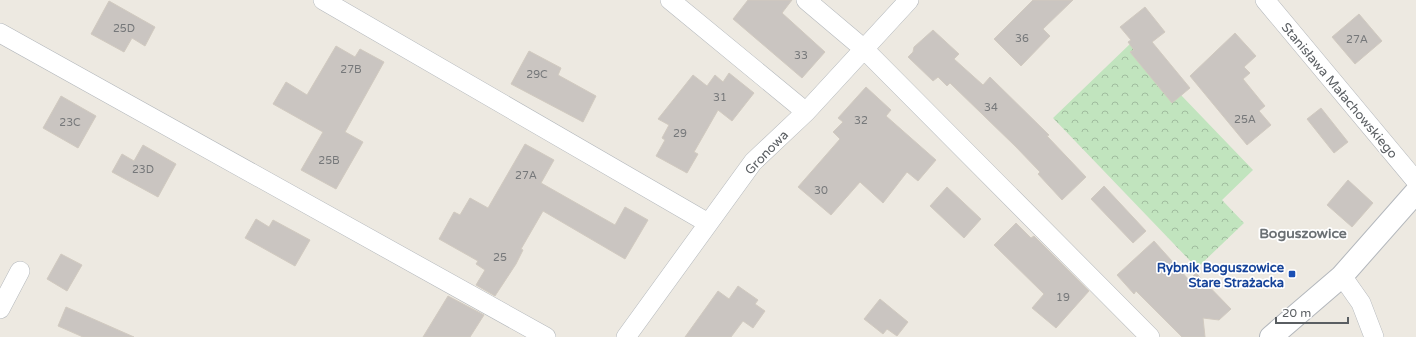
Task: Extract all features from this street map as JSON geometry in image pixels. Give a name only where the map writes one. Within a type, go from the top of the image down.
[{"type":"street","points":[[323,0],[708,223]]},
{"type":"street","points":[[670,0],[806,112]]},
{"type":"street","points":[[806,0],[864,49],[1150,337]]},
{"type":"street","name":"Gronowa","points":[[626,337],[753,162],[806,112],[909,0]]},
{"type":"street","name":"Stanisława Małachowskiego","points":[[1265,0],[1416,181]]},
{"type":"street","points":[[0,33],[546,337]]},
{"type":"street","points":[[1271,337],[1342,276],[1416,192]]},
{"type":"street","points":[[0,309],[20,271]]},
{"type":"street","points":[[1342,276],[1361,303],[1374,337]]},
{"type":"green space","points":[[1131,43],[1253,170],[1222,200],[1244,223],[1197,268],[1053,118]]},
{"type":"building","points":[[748,0],[792,0],[782,13],[825,52],[802,78],[733,19]]},
{"type":"building","points":[[1033,0],[1073,0],[1043,29],[1050,36],[1021,66],[994,39]]},
{"type":"building","points":[[109,1],[155,27],[145,46],[132,38],[124,52],[91,34]]},
{"type":"building","points":[[1145,7],[1165,32],[1152,42],[1190,88],[1172,103],[1130,52],[1134,50],[1128,42],[1131,40],[1120,27]]},
{"type":"building","points":[[1359,14],[1382,41],[1355,64],[1332,37]]},
{"type":"building","points":[[933,30],[959,54],[954,59],[983,85],[990,77],[1049,135],[1047,136],[1086,177],[1062,200],[1038,174],[1040,172],[950,83],[947,86],[938,77],[933,81],[908,57],[913,52],[914,47]]},
{"type":"building","points":[[1235,33],[1256,56],[1244,67],[1250,73],[1243,79],[1265,106],[1259,111],[1271,125],[1247,145],[1190,76]]},
{"type":"building","points":[[336,46],[355,57],[360,49],[384,62],[345,132],[363,142],[336,189],[301,170],[323,132],[273,104],[286,82],[307,95]]},
{"type":"building","points":[[529,51],[561,68],[558,75],[596,96],[583,122],[511,84]]},
{"type":"building","points":[[729,73],[754,93],[732,121],[718,110],[694,152],[698,154],[687,173],[656,156],[665,140],[662,138],[669,125],[658,119],[693,75],[707,86],[715,75],[723,82]]},
{"type":"building","points":[[866,87],[891,110],[886,116],[936,160],[918,181],[907,172],[883,203],[860,182],[831,215],[798,187],[840,139],[833,132],[843,122],[838,118]]},
{"type":"building","points":[[61,96],[96,116],[78,148],[43,128]]},
{"type":"building","points":[[1321,108],[1348,142],[1334,153],[1307,119]]},
{"type":"building","points":[[525,144],[554,160],[541,183],[615,225],[625,207],[648,220],[625,259],[543,211],[521,249],[523,250],[516,264],[495,296],[476,285],[485,270],[476,264],[478,261],[439,239],[454,212],[460,215],[470,198],[488,208]]},
{"type":"building","points":[[143,145],[176,164],[158,197],[112,172],[122,154],[134,161]]},
{"type":"building","points":[[1348,180],[1373,203],[1352,227],[1327,205]]},
{"type":"building","points":[[1104,186],[1146,231],[1133,243],[1091,199]]},
{"type":"building","points":[[947,187],[981,219],[964,238],[930,206]]},
{"type":"building","points":[[256,219],[269,227],[273,220],[310,240],[295,266],[245,238]]},
{"type":"building","points":[[1016,223],[1031,238],[1034,236],[1089,291],[1056,328],[1032,308],[1044,294],[994,245]]},
{"type":"building","points":[[1154,241],[1189,280],[1196,273],[1231,309],[1219,320],[1203,318],[1205,337],[1182,337],[1136,291],[1134,294],[1117,275]]},
{"type":"building","points":[[61,254],[82,265],[67,291],[47,279]]},
{"type":"building","points":[[738,286],[758,300],[755,304],[765,311],[753,328],[743,321],[731,337],[685,337],[718,291],[729,299]]},
{"type":"building","points":[[448,296],[484,315],[470,337],[423,337]]},
{"type":"building","points":[[880,299],[908,322],[897,336],[887,329],[883,334],[864,319]]},
{"type":"building","points":[[66,307],[134,337],[83,337],[58,326]]},
{"type":"place","name":"Rybnik Boguszowice Stare Strażacka","points":[[1292,274]]},
{"type":"district","name":"Boguszowice","points":[[1303,233]]}]
